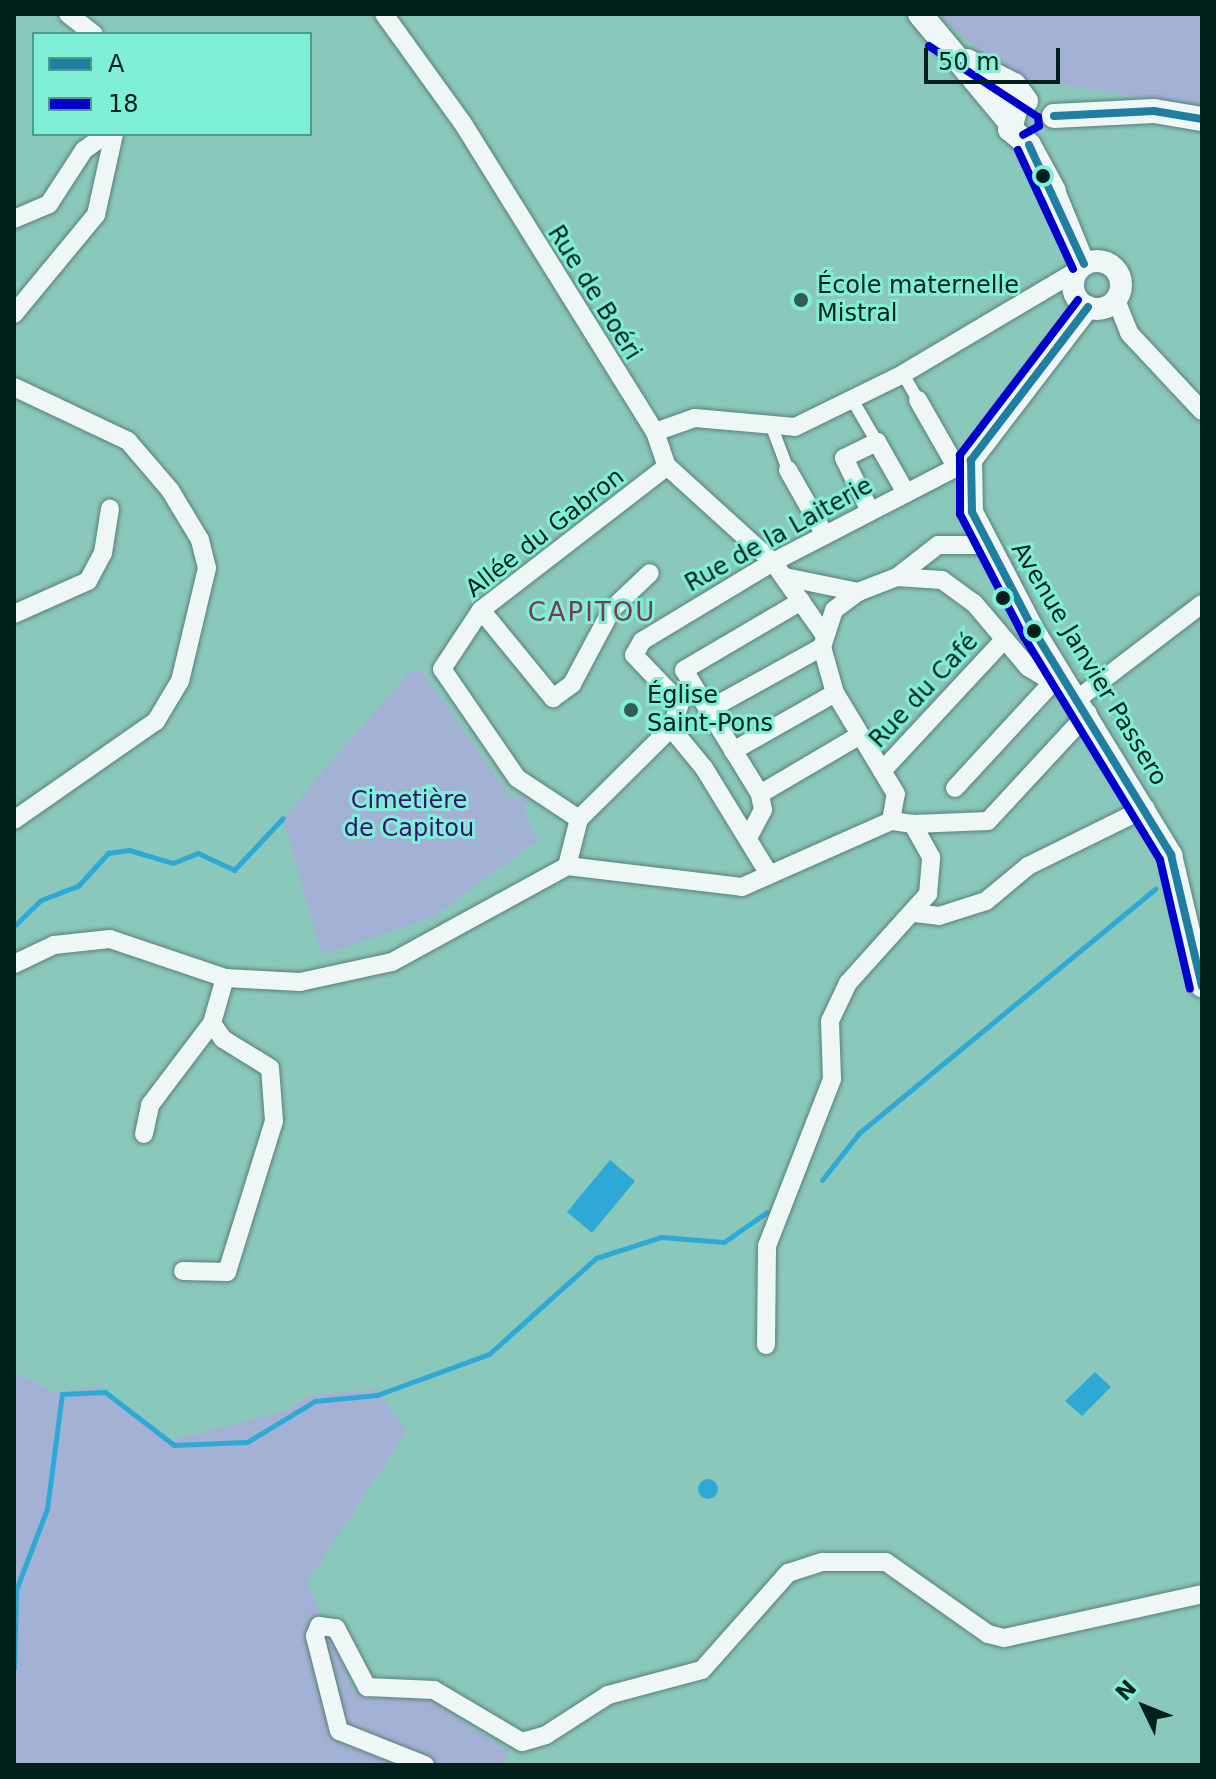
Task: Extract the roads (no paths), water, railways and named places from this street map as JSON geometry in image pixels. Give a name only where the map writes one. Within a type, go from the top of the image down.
[{"type":"main road","points":[[920,14],[1009,121],[1013,135],[1029,145],[1054,191]]},
{"type":"main road","points":[[936,36],[988,75],[1014,85],[1026,101],[1044,103],[1054,116]]},
{"type":"main road","points":[[1009,121],[1026,101]]},
{"type":"main road","points":[[1054,116],[1154,111],[1202,119]]},
{"type":"main road","points":[[1029,145],[1049,137],[1054,116]]},
{"type":"street","points":[[68,14],[91,32]]},
{"type":"street","name":"Rue de Boéri","points":[[384,14],[435,79],[546,263],[655,432],[667,466],[773,562],[801,601],[823,640],[835,693],[896,794],[891,821]]},
{"type":"street","points":[[14,219],[49,204],[84,150],[104,136]]},
{"type":"street","points":[[14,314],[96,215],[114,136]]},
{"type":"street","points":[[1054,191],[1081,267],[1074,291],[1088,307]]},
{"type":"street","points":[[655,432],[695,418],[773,430],[853,401],[1081,267],[1114,267],[1121,281],[1116,300],[1129,333],[1202,411]]},
{"type":"street","points":[[903,374],[962,462],[1088,307],[1116,300]]},
{"type":"street","points":[[14,387],[128,441],[170,490],[200,540],[207,568],[180,681],[156,721],[14,820]]},
{"type":"street","points":[[853,401],[906,493]]},
{"type":"street","points":[[773,430],[788,470],[825,535]]},
{"type":"street","points":[[870,511],[844,458],[877,442]]},
{"type":"street","name":"Rue de la Laiterie","points":[[671,728],[680,703],[634,655],[642,641],[773,562],[962,462]]},
{"type":"street","name":"Avenue Janvier Passero","points":[[962,462],[972,512],[987,545],[1146,808],[1171,855],[1202,986]]},
{"type":"street","name":"Allée du Gabron","points":[[579,819],[517,778],[442,669],[481,610],[667,466]]},
{"type":"street","points":[[14,614],[88,581],[103,553],[110,509]]},
{"type":"street","points":[[708,710],[823,640],[834,610],[858,592],[897,577],[938,545],[987,545]]},
{"type":"street","points":[[481,610],[553,698],[572,684],[612,609],[650,573]]},
{"type":"street","points":[[785,577],[858,592]]},
{"type":"street","points":[[897,577],[942,580],[974,603],[1001,643],[1050,685],[1084,706]]},
{"type":"street","points":[[748,838],[763,810],[760,794],[684,670],[801,601]]},
{"type":"street","points":[[14,964],[54,945],[110,939],[225,978],[300,982],[392,962],[567,866],[710,888],[742,887],[891,821],[913,824],[988,821],[1084,706],[1202,604]]},
{"type":"street","name":"Rue du Café","points":[[882,771],[1001,643]]},
{"type":"street","points":[[955,788],[1050,685]]},
{"type":"street","points":[[733,751],[835,693]]},
{"type":"street","points":[[567,866],[579,819],[671,728],[748,838],[769,874]]},
{"type":"street","points":[[760,794],[860,735]]},
{"type":"street","points":[[915,913],[939,916],[986,901],[1028,866],[1146,808]]},
{"type":"street","points":[[766,1345],[767,1246],[832,1079],[830,1021],[848,983],[915,913],[928,894],[931,857],[913,824]]},
{"type":"street","points":[[144,1134],[150,1105],[212,1023],[225,978]]},
{"type":"street","points":[[183,1271],[227,1272],[274,1121],[270,1068],[223,1039],[212,1023]]},
{"type":"street","points":[[425,1765],[339,1731],[315,1636],[319,1626],[336,1628],[367,1687],[434,1690],[522,1742],[546,1735],[608,1695],[702,1670],[771,1588],[788,1573],[822,1562],[886,1562],[988,1634],[1004,1638],[1202,1594]]},
{"type":"water","points":[[610,1160],[635,1181],[592,1233],[567,1212]]},
{"type":"water","points":[[1095,1372],[1111,1387],[1082,1416],[1065,1401]]},
{"type":"water","points":[[708,1479],[715,1482],[718,1489],[715,1496],[708,1499],[701,1496],[698,1489],[701,1482]]},
{"type":"waterway","points":[[14,926],[41,900],[78,886],[108,853],[129,850],[173,863],[198,853],[234,870],[283,818]]},
{"type":"waterway","points":[[822,1180],[859,1133],[1155,889]]},
{"type":"waterway","points":[[14,1668],[16,1590],[47,1509],[62,1394],[105,1392],[174,1445],[247,1442],[315,1401],[377,1395],[489,1354],[596,1258],[661,1237],[724,1242],[767,1212]]},
{"type":"place","name":"École maternelle Mistral","points":[[801,300]]},
{"type":"place","name":"Église Saint-Pons","points":[[631,710]]},
{"type":"district","name":"CAPITOU","points":[[592,613]]},
{"type":"park label","name":"Cimetière de Capitou","points":[[409,815]]}]
